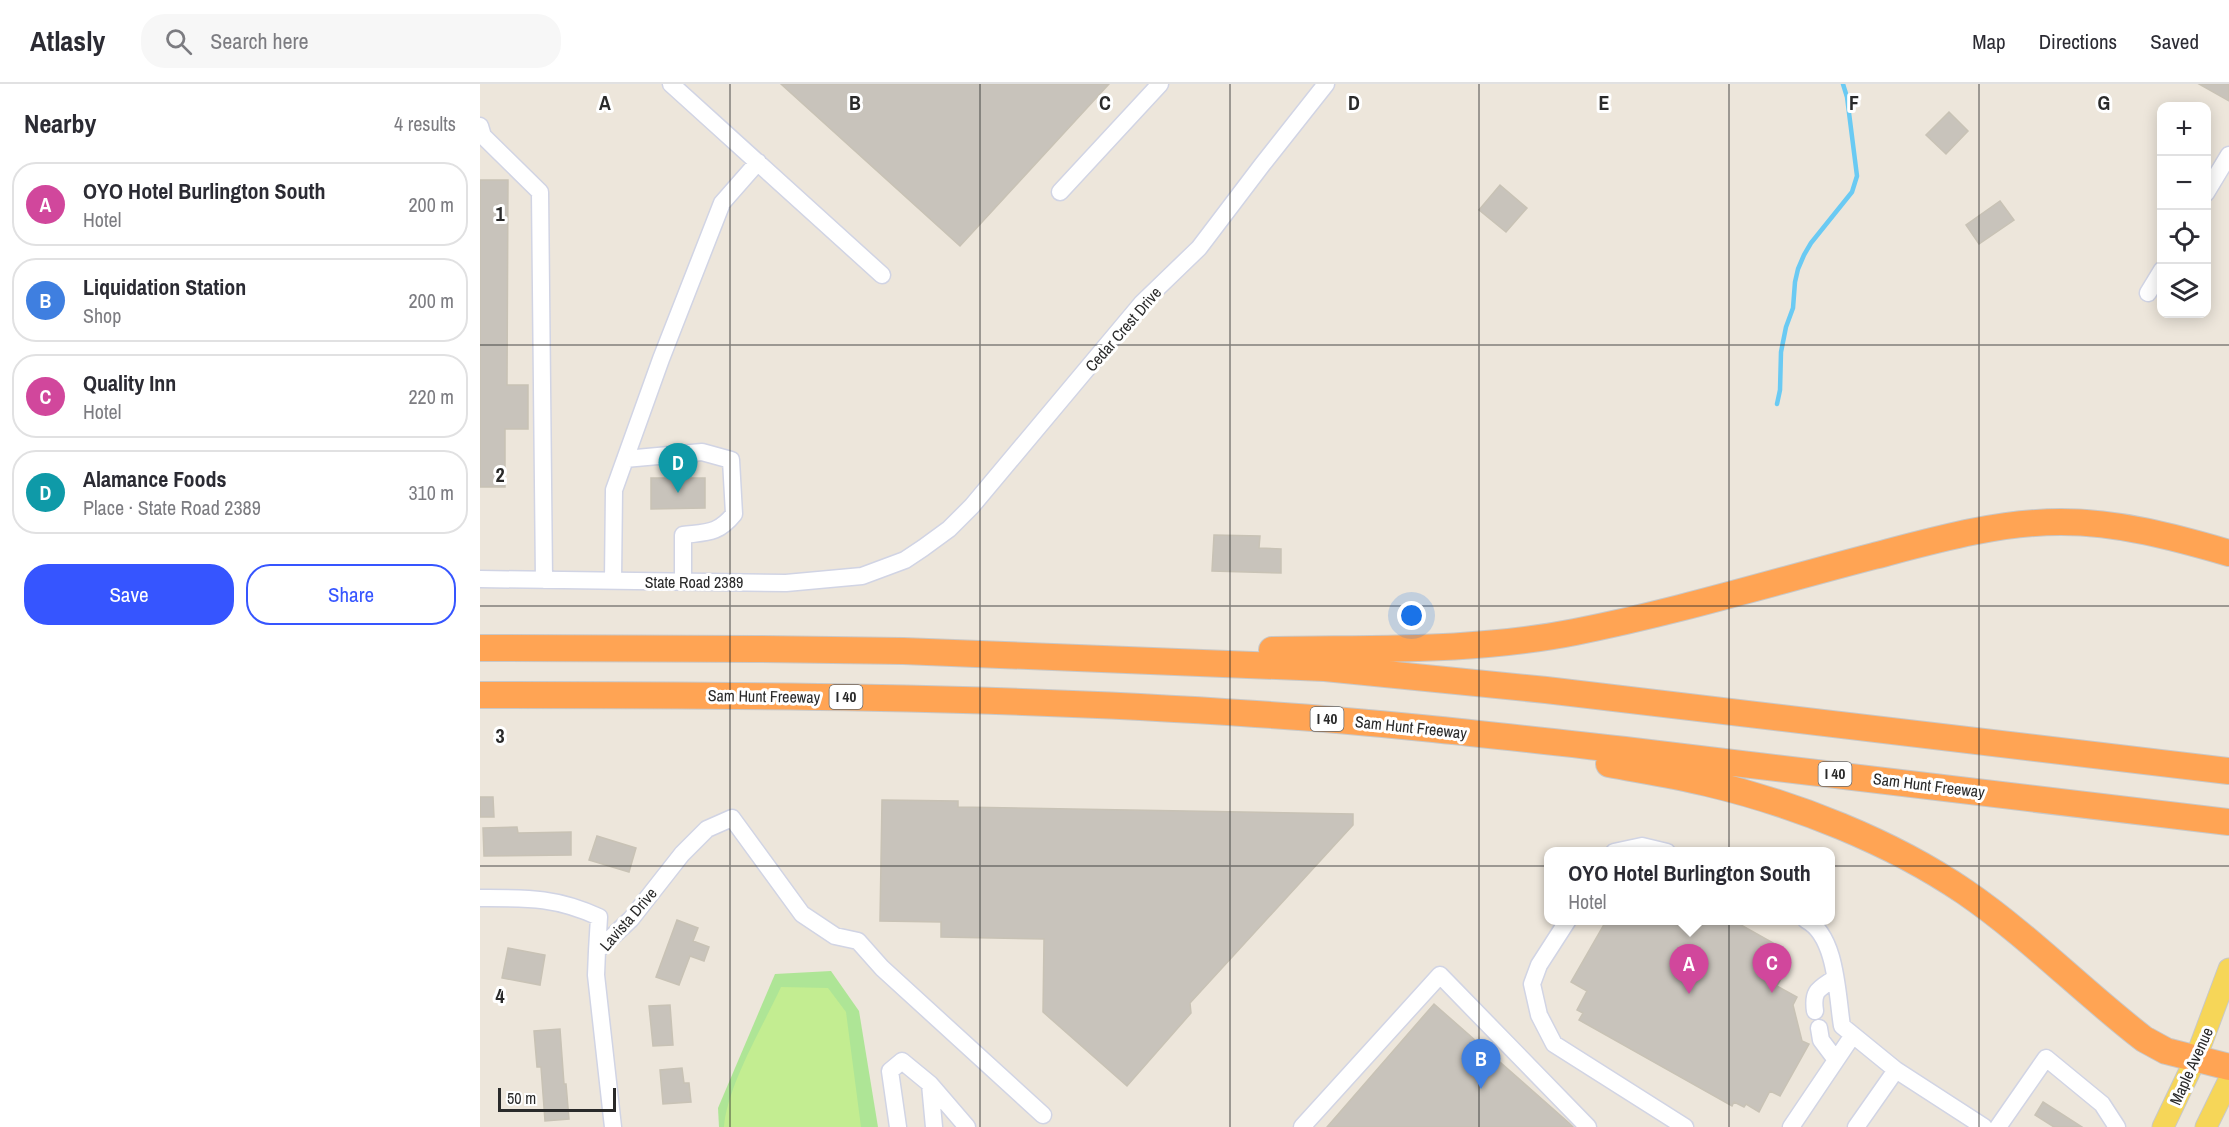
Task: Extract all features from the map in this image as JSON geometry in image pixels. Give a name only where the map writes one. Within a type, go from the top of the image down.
[{"type":"highway","points":[[1022,655],[1421,649],[1524,640],[1627,621],[1949,537],[2029,524],[2102,523],[2167,536],[2229,553]]},
{"type":"highway","points":[[480,648],[756,649],[1022,655],[1337,669],[1546,690],[2229,771]]},
{"type":"highway","name":"Sam Hunt Freeway","points":[[480,695],[692,695],[1076,704],[1255,714],[1441,730],[1843,775],[2229,822]]},
{"type":"highway","points":[[1441,730],[1706,783],[1812,816],[1880,844],[1923,866],[2002,919],[2144,1039],[2166,1051],[2229,1067]]},
{"type":"main road","name":"Maple Avenue","points":[[2163,1127],[2195,1060],[2229,969]]},
{"type":"main road","points":[[2206,1127],[2229,1080]]},
{"type":"street","points":[[671,84],[882,275]]},
{"type":"street","points":[[1060,192],[1160,84]]},
{"type":"street","name":"Cedar Crest Drive","points":[[905,560],[949,529],[972,506],[1142,303],[1199,248],[1326,84]]},
{"type":"street","points":[[480,126],[483,136],[540,192],[544,580]]},
{"type":"street","points":[[2211,185],[2229,155]]},
{"type":"street","points":[[614,581],[614,490],[661,359],[722,204],[758,162]]},
{"type":"street","points":[[2148,292],[2157,278]]},
{"type":"street","points":[[626,459],[702,452],[731,460],[734,514],[725,525],[714,531],[683,535],[683,582]]},
{"type":"street","name":"State Road 2389","points":[[480,579],[786,583],[862,576],[905,560]]},
{"type":"street","name":"Lavista Drive","points":[[613,1127],[596,975],[597,951],[631,919],[698,837],[707,829],[732,818],[802,915],[835,936],[858,941],[882,968],[1043,1115]]},
{"type":"street","points":[[480,898],[531,898],[555,901],[599,917],[597,951]]},
{"type":"street","points":[[1565,925],[1539,965],[1532,984],[1539,1015],[1554,1044],[1685,1127]]},
{"type":"street","points":[[1814,925],[1830,948],[1842,1026],[1896,1070],[1984,1127]]},
{"type":"street","points":[[1302,1127],[1440,975],[1588,1127]]},
{"type":"street","points":[[1834,978],[1817,990],[1813,998],[1821,1040],[1836,1060]]},
{"type":"street","points":[[1791,1127],[1853,1035]]},
{"type":"street","points":[[1998,1127],[2046,1058],[2102,1104],[2117,1127]]},
{"type":"street","points":[[898,1127],[890,1071],[902,1061],[930,1084],[967,1127]]},
{"type":"street","points":[[1856,1127],[1896,1070]]},
{"type":"street","points":[[930,1084],[934,1127]]},
{"type":"green space","points":[[831,971],[859,1011],[878,1127],[719,1127],[718,1108],[775,974]]},
{"type":"green space","points":[[781,987],[828,988],[846,1012],[861,1127],[724,1127],[739,1075]]},
{"type":"building","points":[[781,84],[1109,84],[960,246]]},
{"type":"building","points":[[2199,84],[2229,84],[2229,101]]},
{"type":"building","points":[[1949,112],[1968,131],[1946,154],[1926,135]]},
{"type":"building","points":[[480,180],[508,180],[507,385],[528,385],[528,429],[505,429],[505,487],[480,487]]},
{"type":"building","points":[[1500,185],[1527,208],[1506,232],[1479,210]]},
{"type":"building","points":[[2000,201],[2014,220],[1979,244],[1966,225]]},
{"type":"building","points":[[651,478],[705,478],[705,508],[651,509]]},
{"type":"building","points":[[1214,535],[1260,536],[1259,548],[1281,549],[1281,573],[1212,571]]},
{"type":"building","points":[[480,797],[493,797],[494,817],[480,817]]},
{"type":"building","points":[[882,800],[958,801],[958,807],[1353,814],[1353,825],[1190,1003],[1191,1013],[1127,1086],[1043,1012],[1044,939],[941,937],[941,922],[880,921]]},
{"type":"building","points":[[517,827],[518,833],[571,832],[571,855],[484,856],[483,828]]},
{"type":"building","points":[[597,836],[636,848],[629,872],[589,860]]},
{"type":"building","points":[[677,920],[698,928],[693,941],[709,947],[704,961],[690,956],[679,985],[656,977]]},
{"type":"building","points":[[1604,925],[1741,925],[1782,948],[1771,968],[1783,975],[1777,986],[1797,997],[1793,1005],[1802,1041],[1809,1044],[1780,1096],[1770,1091],[1759,1112],[1746,1104],[1744,1107],[1734,1102],[1732,1106],[1579,1020],[1583,1013],[1577,1010],[1587,991],[1571,982]]},
{"type":"building","points":[[508,948],[545,955],[540,985],[502,978]]},
{"type":"building","points":[[1434,1004],[1569,1123],[1573,1127],[1327,1127]]},
{"type":"building","points":[[670,1005],[673,1045],[653,1046],[649,1006]]},
{"type":"building","points":[[560,1029],[569,1119],[545,1121],[541,1067],[537,1067],[534,1031]]},
{"type":"building","points":[[682,1068],[684,1083],[689,1083],[691,1102],[663,1104],[660,1070]]},
{"type":"building","points":[[2043,1102],[2082,1127],[2054,1127],[2035,1115]]},
{"type":"waterway","points":[[1777,404],[1780,390],[1781,352],[1793,308],[1798,269],[1811,243],[1852,192],[1857,176],[1847,97],[1843,84]]},
{"type":"place","name":"Alamance Foods","points":[[678,493]]},
{"type":"place","name":"Quality Inn","points":[[1772,993]]},
{"type":"place","name":"OYO Hotel Burlington South","points":[[1689,994]]},
{"type":"place","name":"Liquidation Station","points":[[1481,1089]]}]
